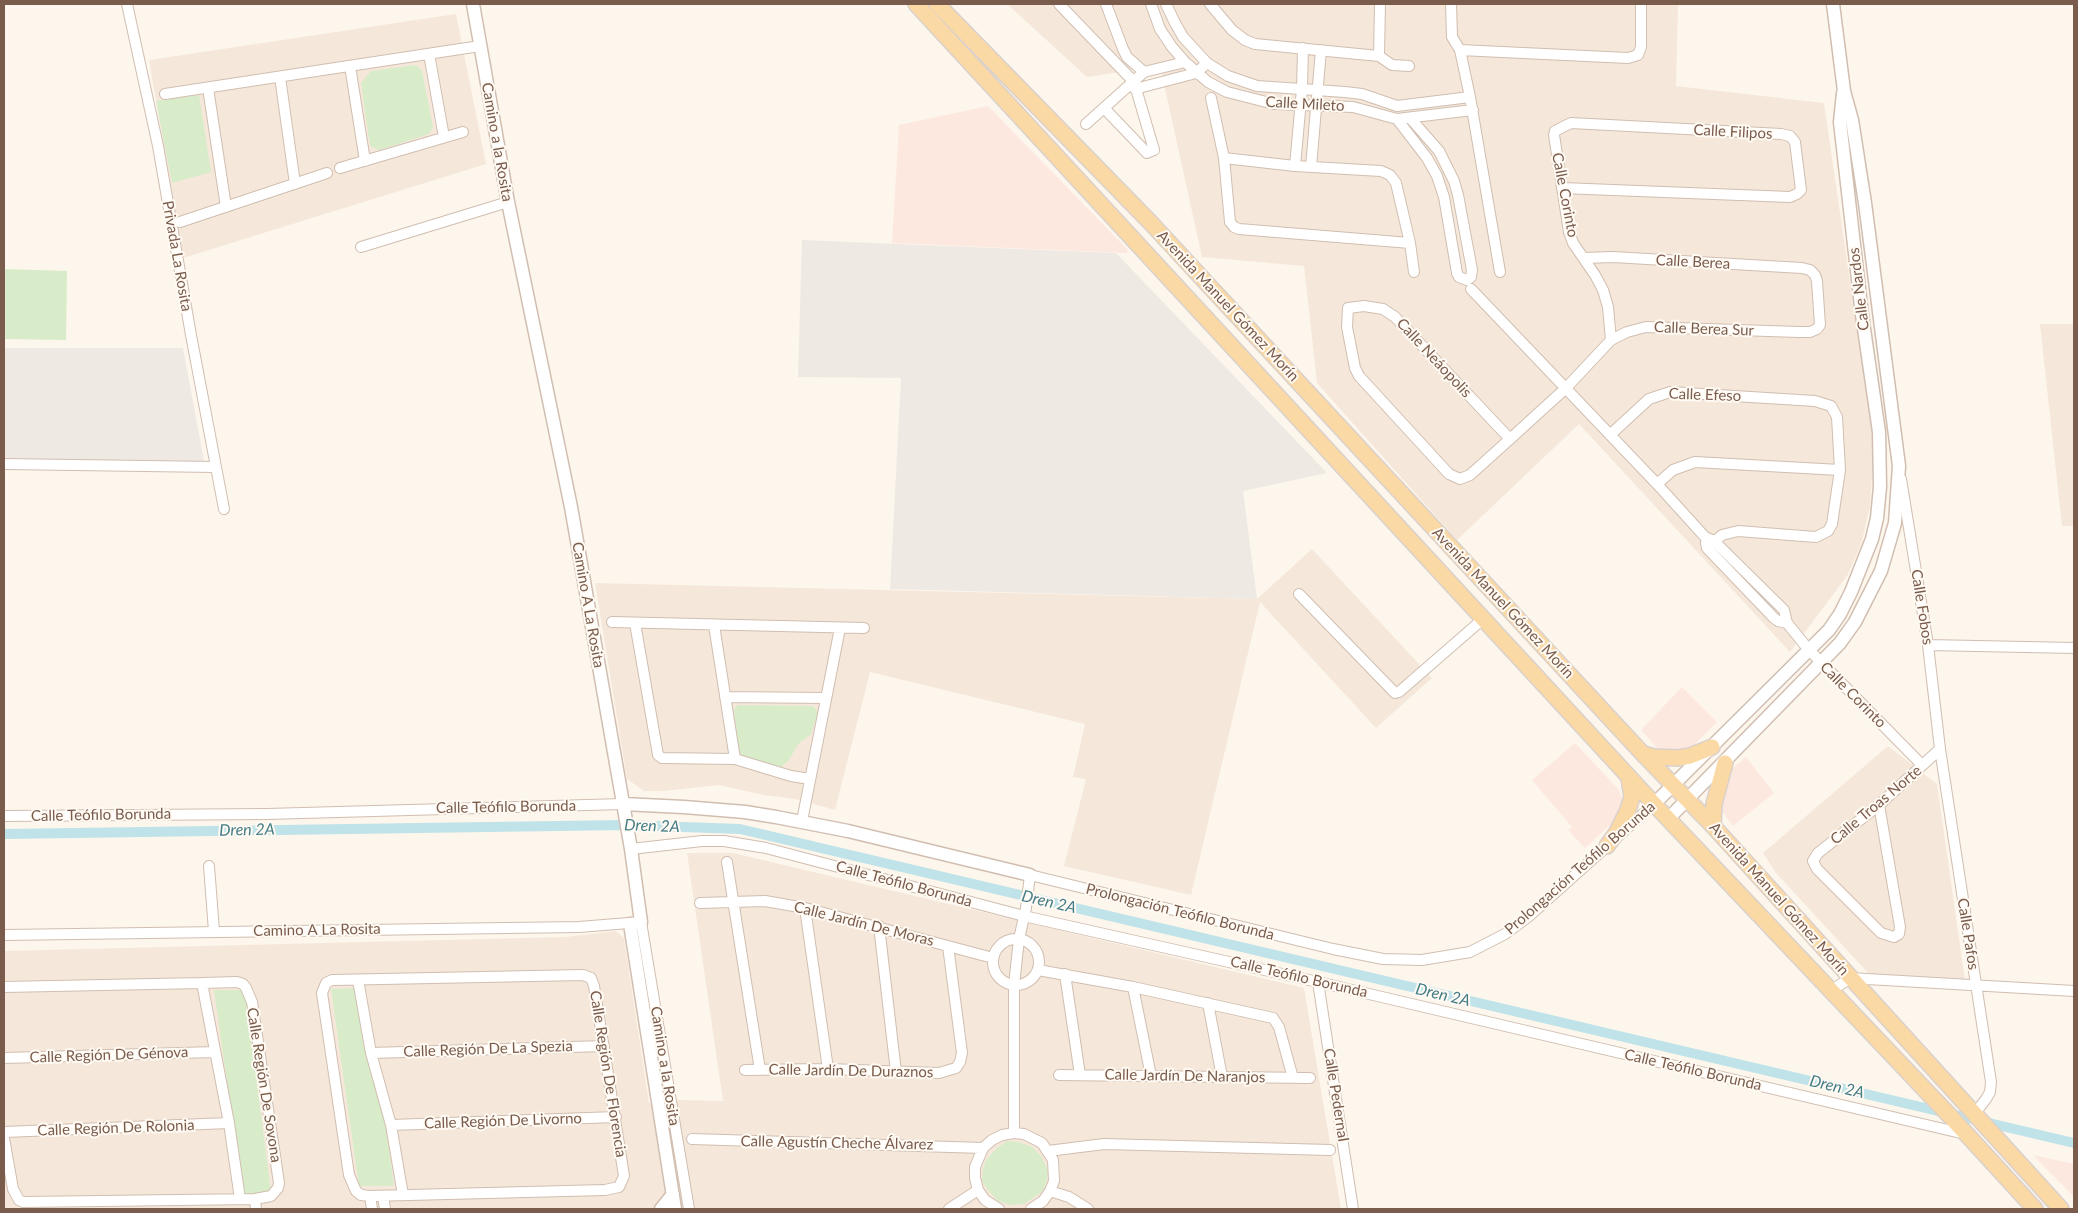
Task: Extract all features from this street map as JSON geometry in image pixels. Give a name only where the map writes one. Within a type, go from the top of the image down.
[{"type":"main road","name":"Avenida Manuel Gómez Morín","points":[[936,4],[1156,228],[1643,754],[1714,826],[2061,1209]]},
{"type":"main road","name":"Avenida Manuel Gómez Morín","points":[[920,5],[1654,804],[1949,1115],[2035,1209]]},
{"type":"main road","points":[[1643,754],[1654,757],[1678,758],[1696,754],[1713,746]]},
{"type":"main road","points":[[1714,826],[1716,789],[1727,760]]},
{"type":"main road","points":[[1607,846],[1618,832],[1628,810],[1632,796],[1630,778]]},
{"type":"street","name":"Privada La Rosita","points":[[127,4],[158,146],[224,509]]},
{"type":"street","name":"Camino a la Rosita","points":[[473,4],[508,202],[524,279]]},
{"type":"street","points":[[1059,4],[1134,85],[1154,150],[1151,153],[1147,153],[1104,108]]},
{"type":"street","points":[[1106,4],[1122,49],[1127,57],[1144,72]]},
{"type":"street","name":"Calle Mileto","points":[[1151,4],[1160,29],[1172,47],[1196,73],[1221,89],[1245,97],[1274,104],[1353,107],[1397,119],[1411,119],[1473,110]]},
{"type":"street","name":"Calle Mileto","points":[[1166,4],[1183,37],[1207,63],[1228,76],[1257,86],[1362,94],[1397,106],[1470,97]]},
{"type":"street","points":[[1210,4],[1232,30],[1255,44],[1379,56],[1392,65],[1409,66]]},
{"type":"street","points":[[1379,56],[1380,4]]},
{"type":"street","points":[[1451,4],[1452,37],[1460,50],[1473,110],[1500,272]]},
{"type":"street","points":[[1460,50],[1628,58],[1638,55],[1641,48],[1641,4]]},
{"type":"street","name":"Calle Nardos","points":[[1833,4],[1844,91],[1852,120],[1865,203],[1899,466]]},
{"type":"street","points":[[165,94],[480,46]]},
{"type":"street","points":[[1295,166],[1301,104],[1303,48]]},
{"type":"street","points":[[1311,167],[1321,50]]},
{"type":"street","points":[[429,54],[444,137]]},
{"type":"street","points":[[1086,124],[1134,85],[1144,72],[1185,62]]},
{"type":"street","points":[[1134,85],[1196,73],[1207,63]]},
{"type":"street","points":[[350,66],[365,161]]},
{"type":"street","points":[[280,77],[295,184]]},
{"type":"street","points":[[208,88],[226,207]]},
{"type":"street","name":"Calle Nardos","points":[[1844,91],[1840,122],[1862,315],[1879,432],[1880,486]]},
{"type":"street","points":[[1211,98],[1224,158],[1230,222],[1234,227],[1239,229],[1410,243]]},
{"type":"street","points":[[1397,119],[1423,152],[1437,176],[1444,197],[1457,273],[1459,278],[1467,280],[1471,277],[1472,270],[1454,182],[1439,151],[1411,119]]},
{"type":"street","name":"Calle Filipos","points":[[1559,127],[1571,123],[1790,136],[1795,142],[1797,149],[1801,190],[1797,194],[1782,198],[1562,188]]},
{"type":"street","name":"Calle Corinto","points":[[1559,127],[1555,131],[1554,136],[1569,232],[1603,290],[1608,307],[1611,340]]},
{"type":"street","points":[[340,168],[463,132]]},
{"type":"street","points":[[1224,158],[1295,166],[1381,171],[1390,175],[1396,183],[1410,243],[1414,272]]},
{"type":"street","points":[[180,222],[328,173]]},
{"type":"street","points":[[361,247],[508,202]]},
{"type":"street","name":"Calle Berea","points":[[1584,258],[1613,257],[1810,270],[1815,275],[1821,319],[1820,325],[1817,329],[1799,332]]},
{"type":"street","name":"Camino A La Rosita","points":[[524,279],[571,507],[630,842],[635,923],[673,1194]]},
{"type":"street","name":"Calle Corinto","points":[[1472,289],[1657,484],[1709,542],[1735,577],[1774,618],[1786,623]]},
{"type":"street","name":"Calle Neáopolis","points":[[1364,306],[1384,309],[1395,317],[1510,440],[1470,475],[1460,478],[1450,474],[1359,376],[1355,368],[1348,327],[1348,308],[1364,306]]},
{"type":"street","name":"Calle Berea Sur","points":[[1611,340],[1628,332],[1646,327],[1799,332]]},
{"type":"street","points":[[1510,440],[1566,388],[1611,340]]},
{"type":"street","name":"Calle Efeso","points":[[1610,435],[1649,399],[1670,392],[1816,401],[1831,406],[1835,410],[1840,470]]},
{"type":"street","points":[[1657,484],[1673,470],[1695,462],[1840,470],[1832,524],[1828,532],[1816,537],[1738,531],[1730,532],[1709,542]]},
{"type":"street","points":[[4,464],[216,467]]},
{"type":"street","name":"Calle Fobos","points":[[1899,466],[1928,645],[1940,749]]},
{"type":"street","name":"Prolongación Teófilo Borunda","points":[[1668,819],[1840,643],[1855,622],[1881,572],[1895,523],[1899,466]]},
{"type":"street","name":"Prolongación Teófilo Borunda","points":[[1030,879],[1383,959],[1422,960],[1470,952],[1518,926],[1674,786],[1829,630],[1840,614],[1851,592],[1872,539],[1877,518],[1880,486]]},
{"type":"street","name":"Calle Corinto","points":[[1709,542],[1744,568],[1784,610],[1786,623],[1809,650],[1922,765]]},
{"type":"street","points":[[1735,577],[1744,568]]},
{"type":"street","points":[[1299,594],[1394,693],[1399,692],[1483,619]]},
{"type":"street","points":[[612,622],[864,628]]},
{"type":"street","points":[[635,623],[658,755],[662,758],[735,760],[792,776],[810,779]]},
{"type":"street","points":[[714,625],[735,760]]},
{"type":"street","points":[[802,821],[840,628]]},
{"type":"street","points":[[1928,645],[2074,648]]},
{"type":"street","points":[[725,697],[826,698]]},
{"type":"street","points":[[1713,746],[1727,760]]},
{"type":"street","name":"Calle Troas Norte","points":[[1879,805],[1899,918],[1899,934],[1894,938],[1881,933],[1816,869],[1813,861],[1818,853],[1879,805],[1940,749]]},
{"type":"street","name":"Calle Pafos","points":[[1940,749],[1991,1082],[1990,1092],[1978,1116]]},
{"type":"street","name":"Calle Teófilo Borunda","points":[[4,816],[624,810],[648,804],[745,812],[802,821],[1030,879]]},
{"type":"street","name":"Calle Teófilo Borunda","points":[[630,842],[724,841],[766,848],[1318,982],[1965,1134]]},
{"type":"street","points":[[727,862],[760,1070]]},
{"type":"street","points":[[209,866],[214,931]]},
{"type":"street","points":[[1014,1133],[1014,985],[1019,939],[1030,879]]},
{"type":"street","name":"Calle Jardín De Moras","points":[[700,903],[765,901],[805,908],[993,958]]},
{"type":"street","points":[[805,908],[828,1069]]},
{"type":"street","name":"Camino a la Rosita","points":[[635,923],[689,1209]]},
{"type":"street","name":"Camino A La Rosita","points":[[4,935],[580,927],[635,923]]},
{"type":"street","points":[[878,926],[896,1072]]},
{"type":"street","points":[[1019,939],[1027,942],[1038,954],[1038,970],[1027,982],[1014,985],[1005,983],[999,978],[993,966],[993,958],[1000,946],[1006,942],[1019,939]]},
{"type":"street","name":"Calle Jardín De Duraznos","points":[[745,1070],[828,1069],[939,1073],[956,1068],[962,1053],[948,946]]},
{"type":"street","points":[[1038,970],[1133,987],[1269,1016],[1276,1021],[1293,1078]]},
{"type":"street","points":[[1065,974],[1080,1075]]},
{"type":"street","name":"Calle Región De Florencia","points":[[588,976],[591,978],[594,986],[604,1046],[624,1176],[619,1187],[614,1189],[383,1196],[361,1195],[356,1191],[348,1175],[322,993],[326,983],[332,980],[588,976]]},
{"type":"street","points":[[1831,991],[1850,978],[1976,987],[2074,991]]},
{"type":"street","points":[[358,980],[371,1053],[391,1125],[402,1195]]},
{"type":"street","points":[[202,982],[229,1123],[240,1199]]},
{"type":"street","name":"Calle Región De Sovona","points":[[4,987],[202,982],[237,982],[243,984],[252,1002],[279,1182],[276,1193],[259,1202]]},
{"type":"street","name":"Calle Pedernal","points":[[1318,982],[1353,1209]]},
{"type":"street","points":[[1133,987],[1151,1076]]},
{"type":"street","points":[[1208,1003],[1222,1077]]},
{"type":"street","name":"Calle Región De La Spezia","points":[[371,1053],[604,1046]]},
{"type":"street","name":"Calle Región De Génova","points":[[4,1058],[215,1052]]},
{"type":"street","name":"Calle Jardín De Naranjos","points":[[1059,1075],[1310,1078]]},
{"type":"street","name":"Calle Región De Livorno","points":[[391,1125],[616,1117]]},
{"type":"street","name":"Calle Región De Rolonia","points":[[4,1132],[229,1123]]},
{"type":"street","points":[[999,1209],[985,1200],[978,1190],[975,1167],[983,1148],[997,1137],[1014,1133],[1034,1137],[1048,1151],[1055,1170],[1050,1191],[1043,1202],[1031,1209]]},
{"type":"street","points":[[4,1138],[13,1189],[19,1200],[29,1203],[240,1199],[259,1202],[267,1209]]},
{"type":"street","name":"Calle Agustín Cheche Álvarez","points":[[692,1140],[983,1148]]},
{"type":"street","points":[[1048,1151],[1104,1144],[1330,1150]]},
{"type":"street","points":[[949,1209],[978,1190]]},
{"type":"street","points":[[1050,1191],[1069,1197],[1088,1209]]},
{"type":"street","points":[[661,1209],[673,1194]]},
{"type":"street","points":[[673,1194],[675,1209]]},
{"type":"street","points":[[370,1196],[372,1209]]},
{"type":"street","points":[[383,1196],[385,1209]]},
{"type":"shaded area","points":[[1007,4],[1678,4],[1676,86],[1824,103],[1874,446],[1870,506],[1861,545],[1847,576],[1790,652],[1579,424],[1457,540],[1317,383],[1304,266],[1202,257],[1160,66],[1087,77]]},
{"type":"shaded area","points":[[456,14],[486,164],[183,258],[149,60]]},
{"type":"shaded area","points":[[988,106],[1128,250],[1127,253],[892,243],[899,125]]},
{"type":"shaded area","points":[[802,240],[1116,253],[1327,473],[1243,491],[1257,599],[890,589],[901,378],[798,377]]},
{"type":"shaded area","points":[[2040,324],[2074,324],[2074,526],[2062,526]]},
{"type":"shaded area","points":[[4,348],[183,348],[204,461],[4,461]]},
{"type":"shaded area","points":[[1312,549],[1432,678],[1376,728],[1260,602],[1191,895],[1064,866],[1086,779],[1073,777],[1085,724],[870,672],[835,810],[795,799],[764,795],[719,785],[663,791],[644,791],[627,779],[595,583],[1257,599]]},
{"type":"shaded area","points":[[1682,687],[1717,722],[1691,748],[1677,752],[1660,751],[1641,730]]},
{"type":"shaded area","points":[[1575,743],[1619,790],[1625,806],[1610,825],[1585,848],[1568,830],[1572,827],[1532,780]]},
{"type":"shaded area","points":[[1888,746],[1937,784],[1965,981],[1870,975],[1776,873],[1763,853]]},
{"type":"shaded area","points":[[1746,757],[1774,793],[1733,826],[1721,810],[1721,787],[1726,774]]},
{"type":"shaded area","points":[[687,853],[733,853],[1304,988],[1341,1209],[4,1209],[4,951],[565,937],[616,931],[624,938],[649,1103],[677,1100],[723,1101]]},
{"type":"shaded area","points":[[2033,1155],[2074,1164],[2074,1197]]},
{"type":"green space","points":[[416,65],[422,71],[433,127],[429,134],[379,150],[370,146],[361,83],[371,71]]},
{"type":"green space","points":[[199,95],[211,172],[172,183],[156,101]]},
{"type":"green space","points":[[4,269],[67,271],[66,340],[4,339]]},
{"type":"green space","points":[[738,705],[813,706],[818,712],[811,734],[798,744],[789,760],[780,768],[743,758],[739,751],[734,709]]},
{"type":"green space","points":[[355,988],[386,1125],[394,1186],[359,1186],[331,989]]},
{"type":"green space","points":[[214,990],[245,990],[271,1192],[243,1194]]},
{"type":"green space","points":[[1007,1141],[1019,1142],[1032,1147],[1041,1156],[1047,1168],[1048,1175],[1043,1191],[1024,1204],[1010,1205],[998,1201],[982,1181],[986,1160],[997,1148]]},
{"type":"waterway","name":"Dren 2A","points":[[4,834],[626,825],[740,829],[2074,1143]]}]
